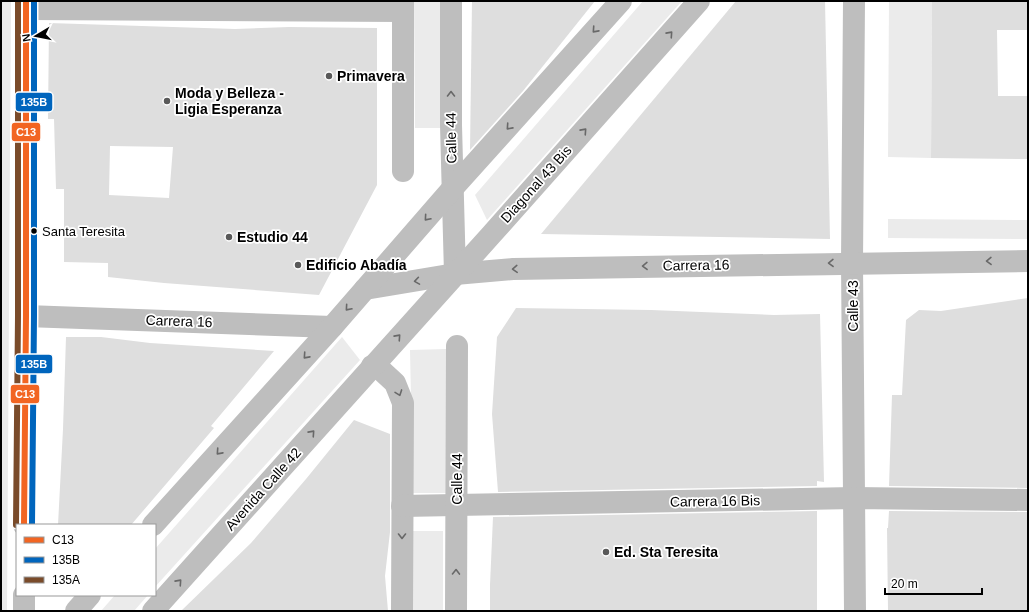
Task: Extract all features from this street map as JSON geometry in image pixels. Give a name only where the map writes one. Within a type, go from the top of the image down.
[{"type":"street","name":"Calle 44","points":[[451,1],[450,125],[455,274]]},
{"type":"street","points":[[154,524],[332,327],[452,189],[621,1]]},
{"type":"street","name":"Diagonal 43 Bis","points":[[372,366],[700,1]]},
{"type":"street","name":"Calle 43","points":[[854,1],[852,263],[855,611]]},
{"type":"street","points":[[24,524],[26,5],[403,6],[403,171]]},
{"type":"street","name":"Carrera 16","points":[[365,289],[455,274],[513,269],[1028,261]]},
{"type":"street","name":"Carrera 16","points":[[26,316],[332,327]]},
{"type":"street","name":"Calle 44","points":[[456,611],[457,346]]},
{"type":"street","points":[[372,366],[382,371],[396,383],[403,402],[402,611]]},
{"type":"street","name":"Avenida Calle 42","points":[[153,611],[372,366]]},
{"type":"street","name":"Carrera 16 Bis","points":[[402,506],[854,498],[1028,500]]},
{"type":"street","points":[[24,596],[24,611]]},
{"type":"street","points":[[76,611],[89,596]]},
{"type":"shaded area","points":[[1,1],[11,1],[7,611],[1,611]]},
{"type":"shaded area","points":[[414,1],[441,1],[441,128],[415,128]]},
{"type":"shaded area","points":[[643,1],[682,1],[487,220],[475,195]]},
{"type":"shaded area","points":[[889,1],[932,1],[931,158],[888,157]]},
{"type":"shaded area","points":[[888,219],[1028,220],[1028,239],[888,238]]},
{"type":"shaded area","points":[[342,337],[360,360],[156,586],[156,548]]},
{"type":"shaded area","points":[[446,349],[448,493],[413,493],[410,350]]},
{"type":"shaded area","points":[[408,531],[443,531],[443,611],[408,611]]},
{"type":"shaded area","points":[[114,596],[147,596],[134,611],[101,611]]},
{"type":"building","points":[[472,1],[595,1],[523,91],[470,150]]},
{"type":"building","points":[[736,1],[825,1],[830,239],[541,234]]},
{"type":"building","points":[[932,1],[1028,1],[1028,30],[997,30],[998,96],[1028,96],[1028,159],[931,158]]},
{"type":"building","points":[[49,23],[235,29],[289,27],[377,28],[377,185],[319,295],[164,283],[108,277],[108,263],[64,262],[64,189],[56,189],[54,119],[48,119]],"holes":[[[110,146],[173,147],[169,198],[109,195]]]},
{"type":"building","points":[[1028,298],[1028,488],[889,486],[892,395],[902,395],[906,320],[919,310],[941,311]]},
{"type":"building","points":[[516,308],[651,310],[774,315],[820,314],[824,482],[817,481],[817,486],[498,492],[492,414],[497,337]]},
{"type":"building","points":[[66,337],[101,337],[150,343],[274,351],[211,426],[214,428],[132,524],[58,524]]},
{"type":"building","points":[[354,420],[390,434],[390,532],[385,576],[388,611],[181,611],[251,543]]},
{"type":"building","points":[[817,511],[817,611],[490,611],[493,517]]},
{"type":"building","points":[[889,511],[1028,512],[1028,611],[888,611],[887,528]]},
{"type":"transit line","name":"135A","points":[[16,524],[18,1]]},
{"type":"transit line","name":"C13","points":[[24,524],[26,1]]},
{"type":"transit line","name":"135B","points":[[32,524],[34,1]]},
{"type":"place","name":"Primavera","points":[[329,76]]},
{"type":"place","name":"Moda y Belleza - Ligia Esperanza","points":[[167,101]]},
{"type":"place","name":"Santa Teresita","points":[[34,231]]},
{"type":"place","name":"Estudio 44","points":[[229,237]]},
{"type":"place","name":"Edificio Abadía","points":[[298,265]]},
{"type":"place","name":"Ed. Sta Teresita","points":[[606,552]]}]
